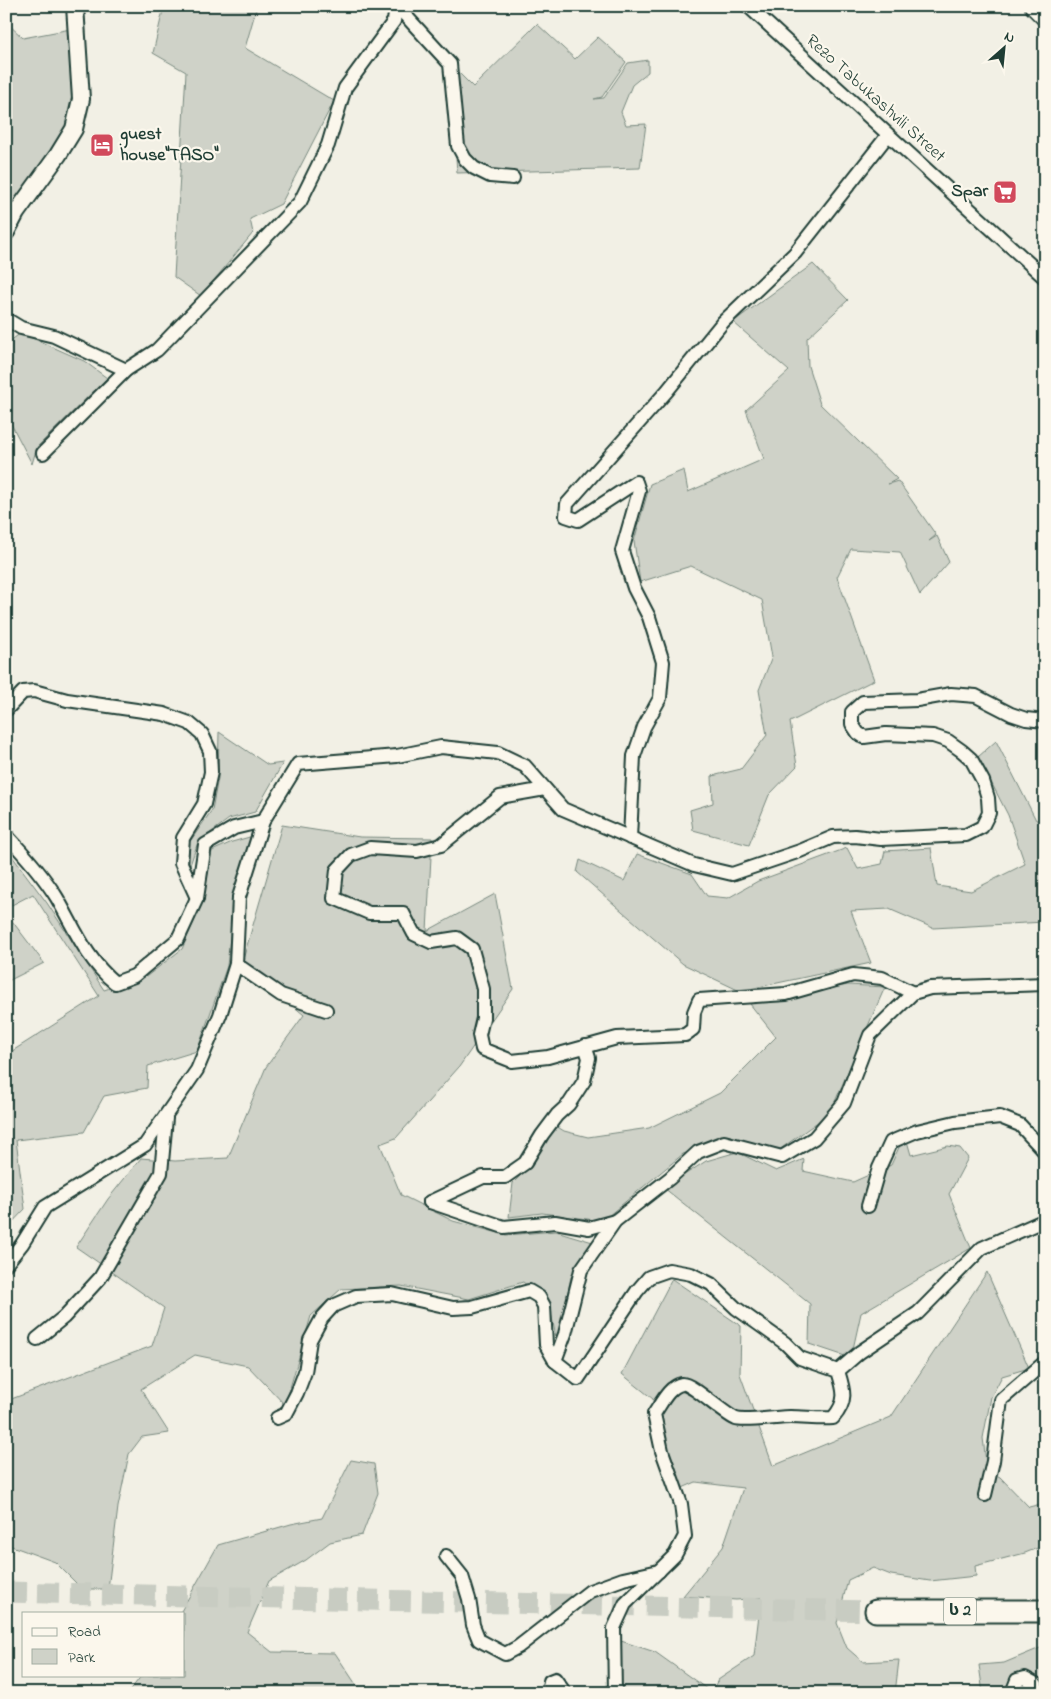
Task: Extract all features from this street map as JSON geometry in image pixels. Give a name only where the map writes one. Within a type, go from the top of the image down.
[{"type":"highway","name":"ს 2","points":[[876,1611],[1045,1611]]},
{"type":"main road","points":[[1034,6],[1045,17]]},
{"type":"street","points":[[6,232],[16,213],[58,155],[74,129],[81,99],[75,6]]},
{"type":"street","points":[[42,453],[126,370],[157,350],[300,202],[328,146],[345,88],[394,21],[396,6]]},
{"type":"street","points":[[400,6],[450,64],[458,146],[465,159],[474,168],[490,176],[513,178]]},
{"type":"street","name":"Rezo Tabukashvili Street","points":[[748,6],[1045,278]]},
{"type":"street","points":[[630,838],[634,756],[644,727],[660,698],[663,662],[649,617],[634,588],[622,551],[638,491],[636,482],[578,520],[566,516],[567,504],[667,391],[723,322],[795,253],[888,135]]},
{"type":"street","points":[[6,319],[21,328],[54,336],[126,370]]},
{"type":"street","points":[[6,710],[24,692],[34,691],[67,700],[164,714],[188,723],[202,734],[210,751],[211,772],[204,804],[183,838],[181,863],[197,898]]},
{"type":"street","points":[[6,1264],[22,1244],[45,1207],[145,1145],[197,1070],[220,1015],[236,964],[239,897],[263,821],[298,764],[397,756],[441,747],[498,753],[525,766],[563,809],[694,865],[732,874],[800,851],[833,837],[855,836],[881,839],[966,835],[982,827],[989,813],[988,798],[983,781],[971,759],[948,741],[933,736],[886,734],[864,737],[858,733],[852,724],[852,712],[863,702],[917,700],[951,694],[976,696],[1011,714],[1026,719],[1045,721]]},
{"type":"street","points":[[545,789],[500,797],[441,845],[417,851],[370,848],[351,855],[337,870],[334,898],[369,913],[403,913],[414,934],[431,942],[457,938],[472,949],[483,989],[483,1018],[479,1035],[482,1049],[512,1061],[548,1057],[617,1038],[685,1035],[692,1029],[694,1012],[700,1000],[786,994],[853,975],[882,978],[913,993]]},
{"type":"street","points":[[6,835],[29,860],[56,897],[82,945],[101,972],[115,983],[134,976],[178,939],[197,898],[205,845],[234,828],[263,821]]},
{"type":"street","points":[[236,964],[280,994],[326,1010]]},
{"type":"street","points":[[555,1361],[581,1270],[615,1221],[670,1178],[698,1152],[724,1142],[782,1157],[814,1138],[844,1103],[870,1035],[913,993],[930,988],[1045,984]]},
{"type":"street","points":[[585,1046],[588,1058],[584,1081],[569,1104],[547,1128],[526,1163],[505,1178],[483,1177],[430,1202],[504,1227],[555,1222],[589,1228],[615,1221]]},
{"type":"street","points":[[38,1339],[64,1317],[100,1278],[160,1173],[166,1115]]},
{"type":"street","points":[[868,1206],[879,1168],[891,1142],[917,1131],[955,1122],[1000,1117],[1020,1124],[1045,1152]]},
{"type":"street","points":[[838,1371],[860,1352],[918,1313],[982,1248],[1045,1220]]},
{"type":"street","points":[[276,1418],[286,1414],[297,1393],[305,1372],[310,1340],[322,1318],[333,1306],[356,1296],[392,1294],[453,1308],[472,1307],[529,1291],[539,1297],[544,1306],[546,1344],[555,1361],[578,1379],[637,1290],[649,1278],[669,1270],[691,1274],[711,1284],[736,1308],[785,1343],[800,1358],[838,1371]]},
{"type":"street","points":[[985,1495],[993,1462],[1001,1400],[1045,1362]]},
{"type":"street","points":[[615,1693],[614,1628],[625,1604],[675,1555],[685,1536],[681,1504],[662,1451],[654,1414],[670,1390],[682,1384],[688,1384],[699,1394],[737,1420],[792,1417],[833,1418],[840,1410],[845,1391],[838,1371]]},
{"type":"street","points":[[446,1556],[462,1576],[469,1599],[473,1625],[479,1640],[504,1654],[518,1648],[590,1591],[623,1579],[659,1571]]},
{"type":"street","points":[[1012,1693],[1017,1680],[1025,1678],[1036,1684],[1039,1693]]},
{"type":"street","points":[[553,1693],[549,1687],[550,1681],[555,1679],[565,1693]]},
{"type":"green space","points":[[164,6],[257,6],[245,48],[334,101],[281,204],[250,219],[253,233],[201,296],[174,277],[186,72],[153,53]]},
{"type":"green space","points":[[6,22],[23,38],[76,28],[74,129],[6,232]]},
{"type":"green space","points":[[537,24],[575,59],[598,37],[626,62],[602,97],[594,99],[604,98],[628,63],[648,60],[648,72],[632,85],[621,112],[626,125],[646,124],[640,168],[457,173],[450,64],[473,87]]},
{"type":"green space","points":[[813,264],[848,300],[807,338],[808,366],[820,404],[897,479],[888,484],[898,481],[936,535],[929,541],[937,536],[949,562],[920,595],[900,552],[851,549],[837,577],[874,680],[790,722],[797,766],[769,795],[749,845],[693,830],[690,810],[713,803],[712,776],[741,769],[767,735],[759,690],[772,657],[762,600],[691,566],[640,582],[634,541],[650,484],[684,470],[688,492],[764,459],[746,410],[789,371],[733,322]]},
{"type":"green space","points":[[21,333],[84,361],[107,378],[37,447],[32,464],[6,414],[6,344]]},
{"type":"green space","points":[[219,732],[268,765],[283,763],[255,812],[229,819],[198,842],[189,868],[189,843],[212,810],[218,778]]},
{"type":"green space","points":[[996,741],[1036,820],[1045,820],[1045,922],[933,928],[889,909],[851,911],[871,963],[740,991],[683,964],[577,872],[580,860],[624,881],[637,854],[692,874],[707,896],[728,898],[758,881],[847,848],[858,869],[882,864],[885,851],[931,848],[937,886],[971,891],[1025,864],[1008,815],[978,757]]},
{"type":"green space","points":[[282,825],[360,837],[432,838],[427,931],[495,894],[513,989],[459,1067],[396,1138],[380,1144],[401,1195],[453,1221],[506,1235],[556,1231],[596,1243],[571,1277],[557,1342],[549,1303],[523,1282],[469,1299],[401,1286],[341,1289],[311,1316],[285,1405],[248,1366],[195,1355],[141,1389],[169,1433],[142,1437],[129,1454],[118,1507],[108,1589],[82,1589],[55,1562],[6,1544],[6,1401],[152,1346],[164,1308],[76,1247],[108,1199],[141,1158],[175,1161],[228,1158],[266,1067],[304,1015],[242,963]]},
{"type":"green space","points":[[253,836],[234,898],[227,966],[197,1051],[148,1066],[147,1088],[104,1096],[84,1132],[16,1140],[25,1209],[6,1229],[6,1055],[99,996],[33,894],[6,908],[6,848],[47,903],[104,990],[147,976],[182,949],[203,901],[212,851],[232,842]]},
{"type":"green space","points":[[6,913],[44,963],[6,982]]},
{"type":"green space","points":[[848,985],[885,987],[830,1113],[779,1150],[732,1138],[683,1154],[602,1221],[542,1213],[509,1217],[513,1183],[533,1163],[556,1126],[564,1131],[588,1137],[649,1128],[720,1093],[776,1037],[750,1004]]},
{"type":"green space","points":[[905,1134],[911,1155],[948,1146],[960,1148],[968,1158],[949,1194],[971,1248],[861,1313],[851,1358],[809,1344],[810,1304],[664,1188],[706,1161],[737,1152],[776,1171],[804,1159],[803,1171],[853,1182],[891,1165]]},
{"type":"green space","points":[[987,1272],[1029,1368],[1002,1376],[991,1397],[983,1438],[987,1470],[1000,1477],[1029,1507],[1045,1503],[1045,1545],[1025,1553],[975,1566],[976,1576],[930,1581],[891,1575],[873,1568],[848,1580],[837,1623],[847,1648],[863,1662],[899,1660],[895,1693],[620,1693],[621,1641],[655,1652],[711,1692],[718,1680],[754,1656],[761,1598],[736,1600],[683,1596],[723,1547],[743,1488],[696,1482],[678,1490],[656,1445],[653,1399],[622,1374],[672,1279],[741,1326],[740,1374],[773,1466],[891,1417]]},
{"type":"green space","points":[[351,1460],[374,1464],[378,1493],[362,1535],[330,1542],[306,1560],[269,1581],[247,1632],[272,1652],[335,1653],[357,1686],[358,1693],[128,1693],[141,1676],[185,1676],[185,1612],[181,1612],[218,1545],[291,1524],[322,1518]]},
{"type":"green space","points":[[1045,1646],[1045,1693],[983,1693],[979,1665],[1004,1663]]},
{"type":"tunnel","points":[[6,1592],[876,1611]]},
{"type":"place","name":"guest house\"TASO\"","points":[[102,145]]},
{"type":"place","name":"Spar","points":[[1005,192]]}]
